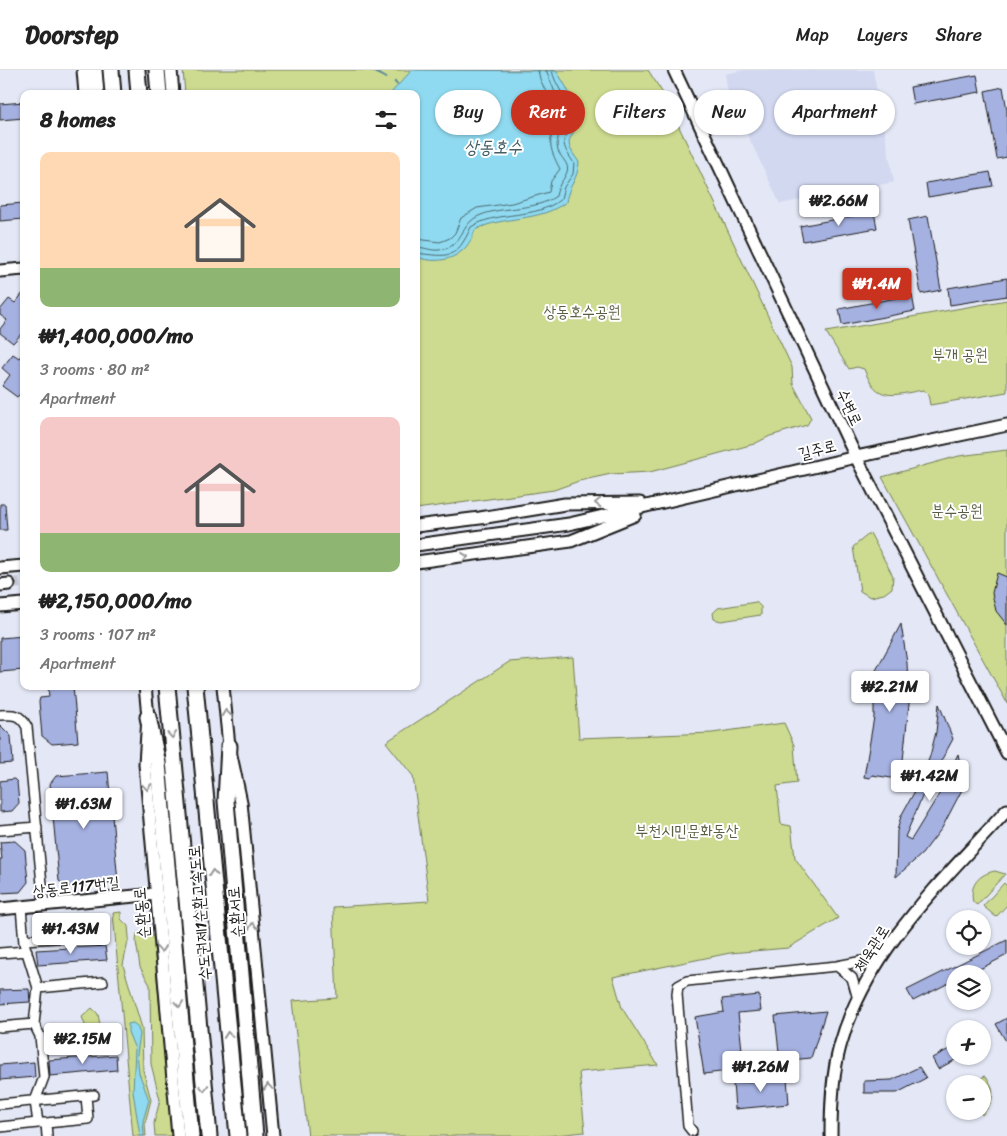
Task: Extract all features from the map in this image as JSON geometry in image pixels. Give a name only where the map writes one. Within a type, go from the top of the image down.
[{"type":"highway","points":[[94,70],[96,90]]},
{"type":"highway","points":[[111,70],[113,90]]},
{"type":"highway","points":[[137,70],[139,90]]},
{"type":"highway","points":[[157,70],[159,90]]},
{"type":"highway","name":"수도권제1순환고속도로","points":[[167,690],[208,1136]]},
{"type":"highway","name":"수도권제1순환고속도로","points":[[195,690],[238,1136]]},
{"type":"highway","points":[[148,718],[158,764],[191,1136]]},
{"type":"highway","points":[[229,746],[226,801],[255,1136]]},
{"type":"street","points":[[83,70],[85,90]]},
{"type":"street","points":[[171,70],[173,90]]},
{"type":"street","name":"수변로","points":[[674,70],[856,457],[1007,753]]},
{"type":"street","points":[[0,271],[20,269]]},
{"type":"street","name":"길주로","points":[[420,544],[569,524],[856,457],[1007,425]]},
{"type":"street","name":"길주로","points":[[420,526],[565,504],[664,503]]},
{"type":"street","name":"길주로","points":[[420,561],[571,541],[664,503]]},
{"type":"street","points":[[0,568],[20,566]]},
{"type":"street","points":[[0,606],[20,604]]},
{"type":"street","name":"순환동로","points":[[145,690],[148,718],[145,764],[178,1136]]},
{"type":"street","name":"순환서로","points":[[223,690],[229,746],[241,802],[273,1136]]},
{"type":"street","points":[[0,715],[13,714],[22,717],[27,727],[44,905]]},
{"type":"street","name":"체육관로","points":[[831,1136],[832,1088],[840,1046],[853,1010],[886,950],[911,917],[1007,810]]},
{"type":"street","points":[[0,830],[37,827]]},
{"type":"street","name":"상동로117번길","points":[[0,909],[156,894]]},
{"type":"street","points":[[21,907],[24,940],[38,988],[34,1024],[40,1036],[44,1077],[35,1101],[47,1136]]},
{"type":"street","points":[[24,940],[86,936]]},
{"type":"street","points":[[692,1131],[688,1121],[677,994],[678,986],[687,981],[836,966],[863,961],[886,950]]},
{"type":"street","points":[[0,953],[27,951]]},
{"type":"street","points":[[836,966],[852,978],[859,1000]]},
{"type":"street","points":[[38,988],[103,982]]},
{"type":"street","points":[[0,1027],[34,1024]]},
{"type":"street","points":[[0,1104],[90,1096],[88,1119],[0,1127]]},
{"type":"shaded area","points":[[744,70],[873,70],[877,90],[774,90],[774,135],[885,135],[894,182],[780,204],[748,135],[764,135],[764,90],[728,90],[725,74]]},
{"type":"green space","name":"상동호수공원","points":[[183,70],[648,70],[661,90],[595,90],[595,135],[683,135],[792,367],[793,384],[811,418],[807,425],[770,436],[754,444],[650,472],[611,474],[579,481],[554,490],[420,508],[420,90],[185,90]]},
{"type":"green space","name":"부개 공원","points":[[1007,300],[1007,392],[930,405],[928,394],[923,390],[895,395],[880,392],[869,380],[864,369],[857,367],[849,369],[826,332]]},
{"type":"green space","name":"분수공원","points":[[1007,450],[1007,703],[882,477],[959,456]]},
{"type":"green space","points":[[870,533],[893,576],[892,588],[884,594],[870,597],[860,591],[853,547]]},
{"type":"green space","points":[[756,602],[761,607],[761,615],[721,621],[714,619],[713,613],[718,608]]},
{"type":"green space","name":"부천시민문화동산","points":[[573,657],[579,738],[712,733],[784,723],[794,745],[797,783],[777,786],[781,824],[791,826],[795,858],[838,918],[788,948],[730,953],[613,977],[622,1008],[658,1065],[579,1072],[585,1132],[546,1136],[308,1136],[292,1001],[337,998],[333,907],[429,901],[413,776],[386,742],[509,662]]},
{"type":"green space","points":[[995,871],[1005,874],[977,905],[973,902],[972,896],[972,890],[976,881],[989,872]]},
{"type":"green space","points":[[1004,883],[1007,886],[1007,905],[996,917],[991,913],[991,910],[983,906]]},
{"type":"green space","points":[[121,912],[121,919],[128,926],[129,937],[123,965],[142,1028],[143,1070],[151,1100],[145,1123],[146,1136],[133,1136],[113,913]]},
{"type":"green space","points":[[149,931],[153,936],[172,1136],[155,1136],[154,1123],[160,1100],[151,1064],[150,985],[140,967],[136,942],[137,933]]},
{"type":"green space","points":[[92,1008],[98,1014],[101,1031],[99,1034],[85,1035],[83,1032],[85,1025],[82,1017]]},
{"type":"water","name":"상동호수","points":[[412,70],[556,71],[568,90],[511,90],[511,135],[572,135],[569,142],[570,147],[579,162],[566,202],[544,213],[497,222],[475,230],[466,247],[452,257],[444,260],[420,258],[420,90],[394,90]]},
{"type":"water","points":[[133,1023],[137,1026],[140,1034],[137,1054],[139,1073],[149,1100],[143,1121],[144,1136],[140,1136],[133,1092],[135,1049],[128,1032],[128,1024]]},
{"type":"building","points":[[977,75],[980,92],[913,104],[910,87]]},
{"type":"building","points":[[1003,87],[1007,110],[1007,157],[997,159],[985,91]]},
{"type":"building","points":[[20,102],[20,118],[0,120],[0,104]]},
{"type":"building","points":[[990,172],[993,186],[928,197],[926,183]]},
{"type":"building","points":[[20,203],[20,219],[0,221],[0,205]]},
{"type":"building","points":[[874,212],[877,228],[803,241],[800,226]]},
{"type":"building","points":[[928,216],[941,290],[921,294],[908,220]]},
{"type":"building","points":[[1007,278],[1007,296],[950,305],[948,288]]},
{"type":"building","points":[[912,295],[915,311],[842,325],[839,309]]},
{"type":"building","points":[[20,297],[20,335],[13,343],[0,333],[0,329],[7,320],[0,315],[0,310],[9,299],[15,303]]},
{"type":"building","points":[[13,354],[20,357],[20,394],[17,397],[2,386],[10,375],[2,368]]},
{"type":"building","points":[[0,504],[5,504],[7,530],[0,530]]},
{"type":"building","points":[[997,573],[1007,577],[1007,625],[996,611],[992,593]]},
{"type":"building","points":[[901,624],[907,663],[909,704],[903,760],[898,779],[872,775],[870,778],[864,777],[874,717],[874,674]]},
{"type":"building","points":[[20,636],[20,670],[0,672],[0,638]]},
{"type":"building","points":[[48,690],[73,690],[78,742],[52,744],[42,736],[39,702],[40,698],[49,697]]},
{"type":"building","points":[[939,704],[953,739],[925,790],[905,837],[911,840],[941,791],[958,754],[964,782],[966,782],[942,828],[922,854],[896,877],[897,831],[901,816],[921,780],[930,756],[936,732]]},
{"type":"building","points":[[0,725],[11,736],[13,763],[0,764]]},
{"type":"building","points":[[108,772],[118,882],[66,887],[59,881],[50,784],[56,776]]},
{"type":"building","points":[[14,779],[17,782],[19,803],[12,811],[0,812],[0,781]]},
{"type":"building","points":[[15,841],[25,850],[28,882],[20,892],[0,893],[0,859],[2,859],[0,842]]},
{"type":"building","points":[[1007,940],[1007,955],[988,965],[957,965],[977,955],[991,955],[991,948]]},
{"type":"building","points":[[105,946],[107,960],[38,965],[36,950]]},
{"type":"building","points":[[946,970],[946,984],[913,1001],[907,990]]},
{"type":"building","points":[[29,989],[30,1002],[0,1004],[0,990]]},
{"type":"building","points":[[759,995],[761,1011],[738,1013],[742,1050],[726,1052],[728,1071],[704,1074],[695,1017],[724,1012],[722,999]]},
{"type":"building","points":[[826,1011],[811,1058],[780,1061],[775,1016]]},
{"type":"building","points":[[1007,1018],[1007,1043],[996,1024]]},
{"type":"building","points":[[946,1051],[946,1065],[938,1069],[932,1058]]},
{"type":"building","points":[[116,1055],[117,1070],[50,1076],[49,1060]]},
{"type":"building","points":[[34,1062],[35,1077],[0,1080],[0,1065]]},
{"type":"building","points":[[919,1067],[926,1078],[897,1093],[864,1093],[864,1081],[892,1080]]},
{"type":"building","points":[[787,1078],[789,1104],[735,1109],[733,1083]]},
{"type":"waterway","points":[[372,70],[386,78]]},
{"type":"tunnel","points":[[9,584],[20,583]]}]
